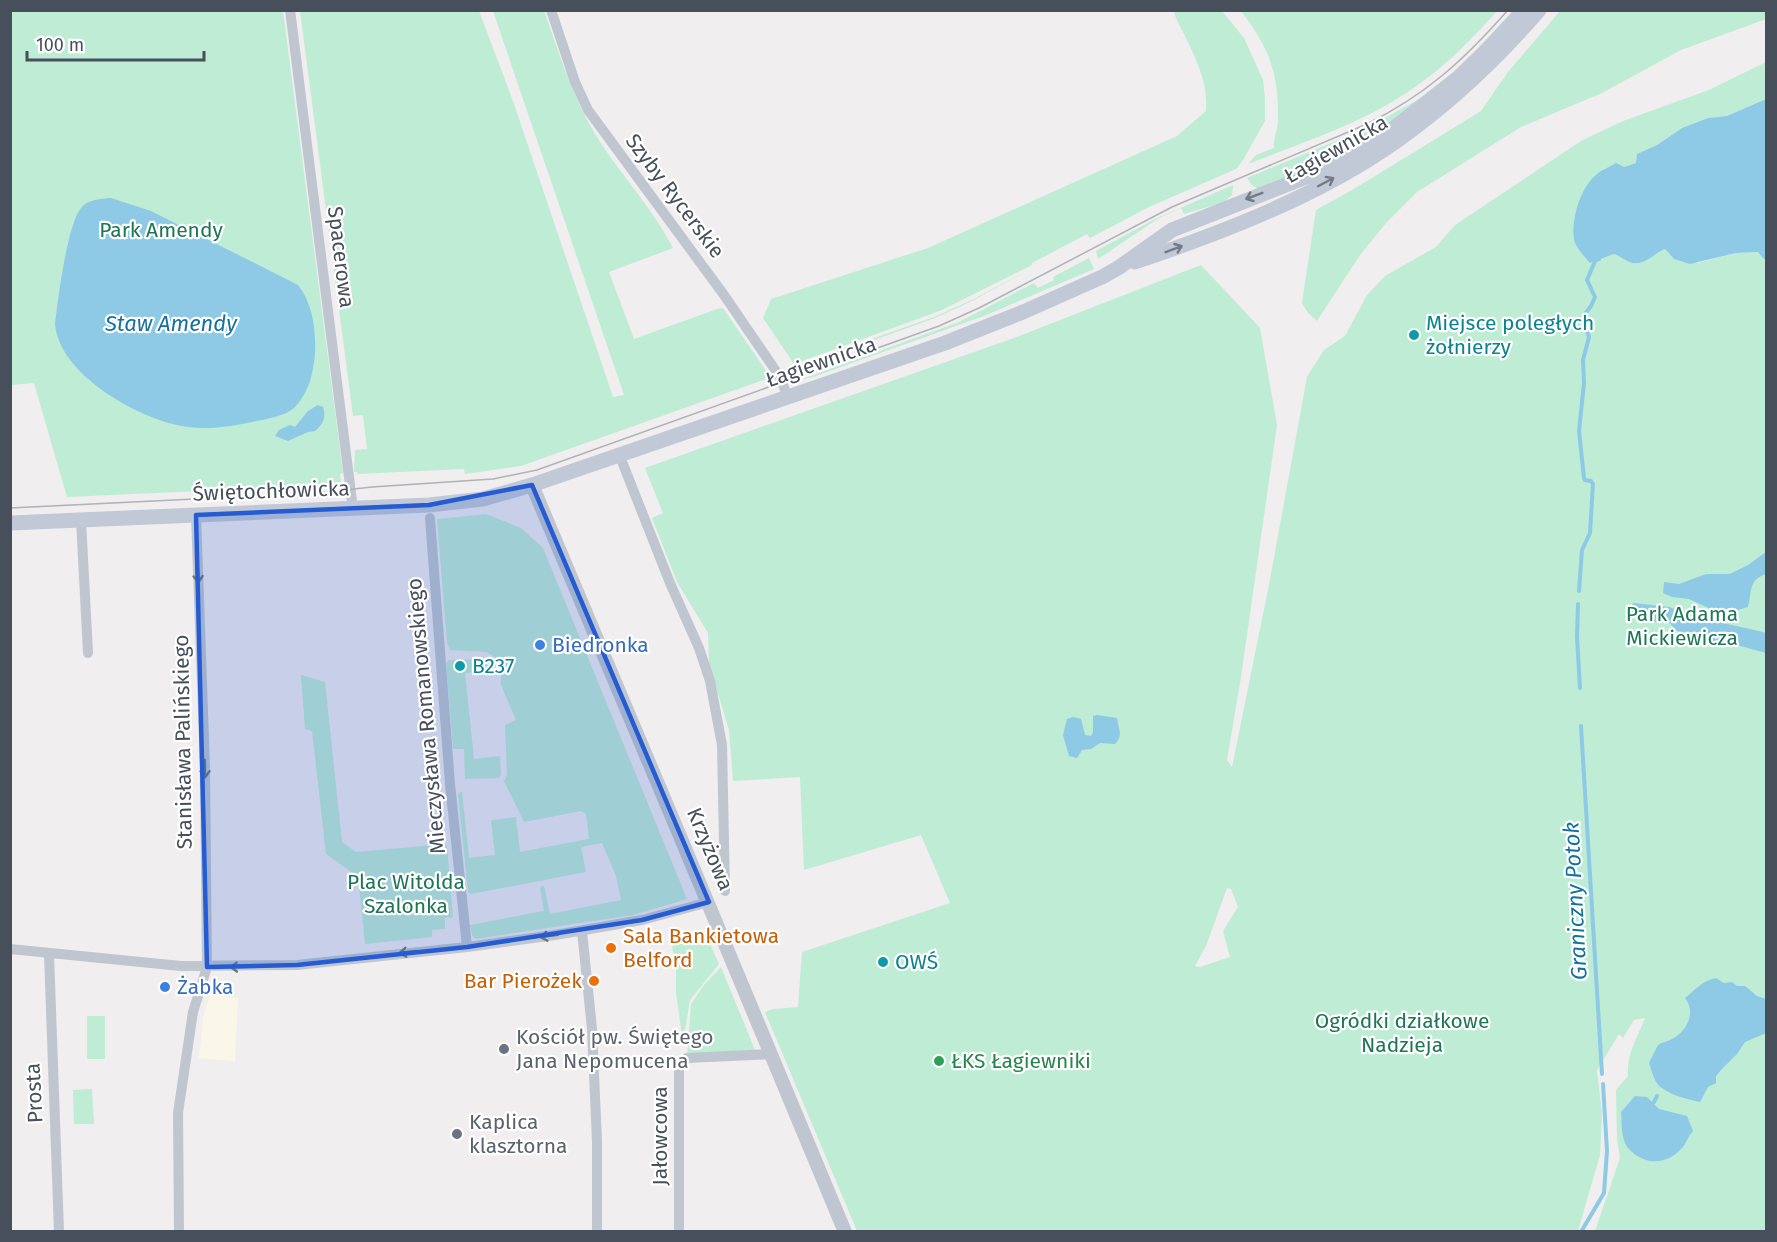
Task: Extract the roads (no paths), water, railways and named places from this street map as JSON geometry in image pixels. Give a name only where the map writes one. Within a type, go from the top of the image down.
[{"type":"main road","name":"Łagiewnicka","points":[[1118,268],[1172,230],[1316,173],[1389,132],[1457,79],[1524,10]]},
{"type":"main road","name":"Łagiewnicka","points":[[532,485],[968,334],[1023,312],[1118,268],[1184,245],[1275,207],[1356,166],[1394,142],[1464,88],[1539,10]]},
{"type":"main road","name":"Świętochłowicka","points":[[10,523],[456,503],[483,499],[532,485]]},
{"type":"street","name":"Spacerowa","points":[[290,10],[353,508]]},
{"type":"street","name":"Szyby Rycerskie","points":[[551,10],[575,82],[588,110],[771,362],[787,395]]},
{"type":"street","name":"Krzyżowa","points":[[619,454],[669,583],[699,648],[710,681],[722,745],[725,891]]},
{"type":"street","name":"Krzyżowa","points":[[532,485],[846,1232]]},
{"type":"street","name":"Stanisława Palińskiego","points":[[179,1232],[178,1113],[193,1012],[207,968],[205,767],[196,515]]},
{"type":"street","name":"Mieczysława Romanowskiego","points":[[430,518],[450,784],[466,947]]},
{"type":"street","points":[[81,520],[88,653]]},
{"type":"street","points":[[10,949],[207,968],[297,965],[466,947],[582,931],[642,920],[709,902]]},
{"type":"street","points":[[582,931],[593,1040],[597,1142],[597,1232]]},
{"type":"street","name":"Prosta","points":[[49,954],[59,1232]]},
{"type":"street","name":"Jałowcowa","points":[[678,1232],[679,1065],[687,1058],[772,1054]]},
{"type":"water","points":[[1766,99],[1766,259],[1758,252],[1736,253],[1690,264],[1674,259],[1665,249],[1646,261],[1637,263],[1614,254],[1590,263],[1580,252],[1574,240],[1575,214],[1585,188],[1596,175],[1616,163],[1624,167],[1636,163],[1637,154],[1657,145],[1682,128],[1708,118],[1727,116]]},
{"type":"water","name":"Staw Amendy","points":[[111,198],[151,211],[298,285],[310,309],[315,336],[315,354],[309,383],[294,408],[276,417],[213,428],[196,428],[169,423],[148,416],[105,392],[71,361],[60,343],[55,324],[67,246],[81,208],[91,201]]},
{"type":"water","points":[[318,405],[323,407],[324,417],[315,431],[288,441],[275,436],[279,430],[290,425],[295,427],[308,411]]},
{"type":"water","points":[[1766,552],[1766,574],[1753,583],[1748,607],[1728,613],[1715,611],[1689,599],[1672,597],[1663,593],[1664,582],[1679,584],[1706,574],[1730,574]]},
{"type":"water","points":[[1634,603],[1669,607],[1700,618],[1766,633],[1766,653],[1737,645],[1704,640],[1675,630],[1670,623],[1640,621],[1629,613],[1628,607]]},
{"type":"water","points":[[1093,716],[1117,718],[1120,734],[1118,741],[1115,744],[1100,743],[1091,749],[1082,750],[1077,758],[1069,756],[1063,735],[1067,719],[1073,717],[1081,719],[1085,735],[1091,736]]},
{"type":"water","points":[[1716,978],[1724,983],[1732,982],[1737,986],[1745,986],[1757,996],[1766,999],[1766,1033],[1745,1042],[1716,1076],[1716,1083],[1708,1087],[1700,1102],[1664,1090],[1656,1082],[1649,1063],[1658,1045],[1677,1036],[1685,1027],[1690,1010],[1685,998],[1703,983]]},
{"type":"water","points":[[1635,1096],[1647,1097],[1659,1109],[1687,1116],[1693,1131],[1683,1147],[1671,1157],[1658,1161],[1645,1160],[1632,1152],[1624,1142],[1621,1112]]},
{"type":"waterway","name":"Graniczny Potok","points":[[1579,591],[1582,550],[1590,533],[1593,484],[1584,478],[1579,431],[1584,383],[1583,360],[1589,337],[1583,320],[1595,297],[1587,280],[1595,261],[1599,259]]},
{"type":"waterway","name":"Graniczny Potok","points":[[1578,604],[1580,688]]},
{"type":"waterway","name":"Graniczny Potok","points":[[1581,726],[1602,1074]]},
{"type":"waterway","name":"Graniczny Potok","points":[[1581,1232],[1604,1193],[1607,1151],[1603,1084]]},
{"type":"waterway","points":[[1654,1102],[1657,1096]]},
{"type":"tram line","points":[[10,508],[318,493],[493,479],[537,470],[939,326],[979,308],[1172,207],[1388,113],[1444,74],[1476,45],[1508,10]]},
{"type":"place","name":"Miejsce poległych żołnierzy","points":[[1414,335]]},
{"type":"place","name":"Biedronka","points":[[540,645]]},
{"type":"place","name":"B237","points":[[460,666]]},
{"type":"place","name":"Sala Bankietowa Belford","points":[[611,948]]},
{"type":"place","name":"OWŚ","points":[[883,962]]},
{"type":"place","name":"Bar Pierożek","points":[[594,981]]},
{"type":"place","name":"Żabka","points":[[165,987]]},
{"type":"place","name":"Kościół pw. Świętego Jana Nepomucena","points":[[504,1049]]},
{"type":"place","name":"ŁKS Łagiewniki","points":[[939,1061]]},
{"type":"place","name":"Kaplica klasztorna","points":[[457,1134]]},
{"type":"park label","name":"Park Amendy","points":[[161,230]]},
{"type":"park label","name":"Park Adama Mickiewicza","points":[[1682,626]]},
{"type":"park label","name":"Plac Witolda Szalonka","points":[[406,894]]},
{"type":"park label","name":"Ogródki działkowe Nadzieja","points":[[1402,1033]]}]
